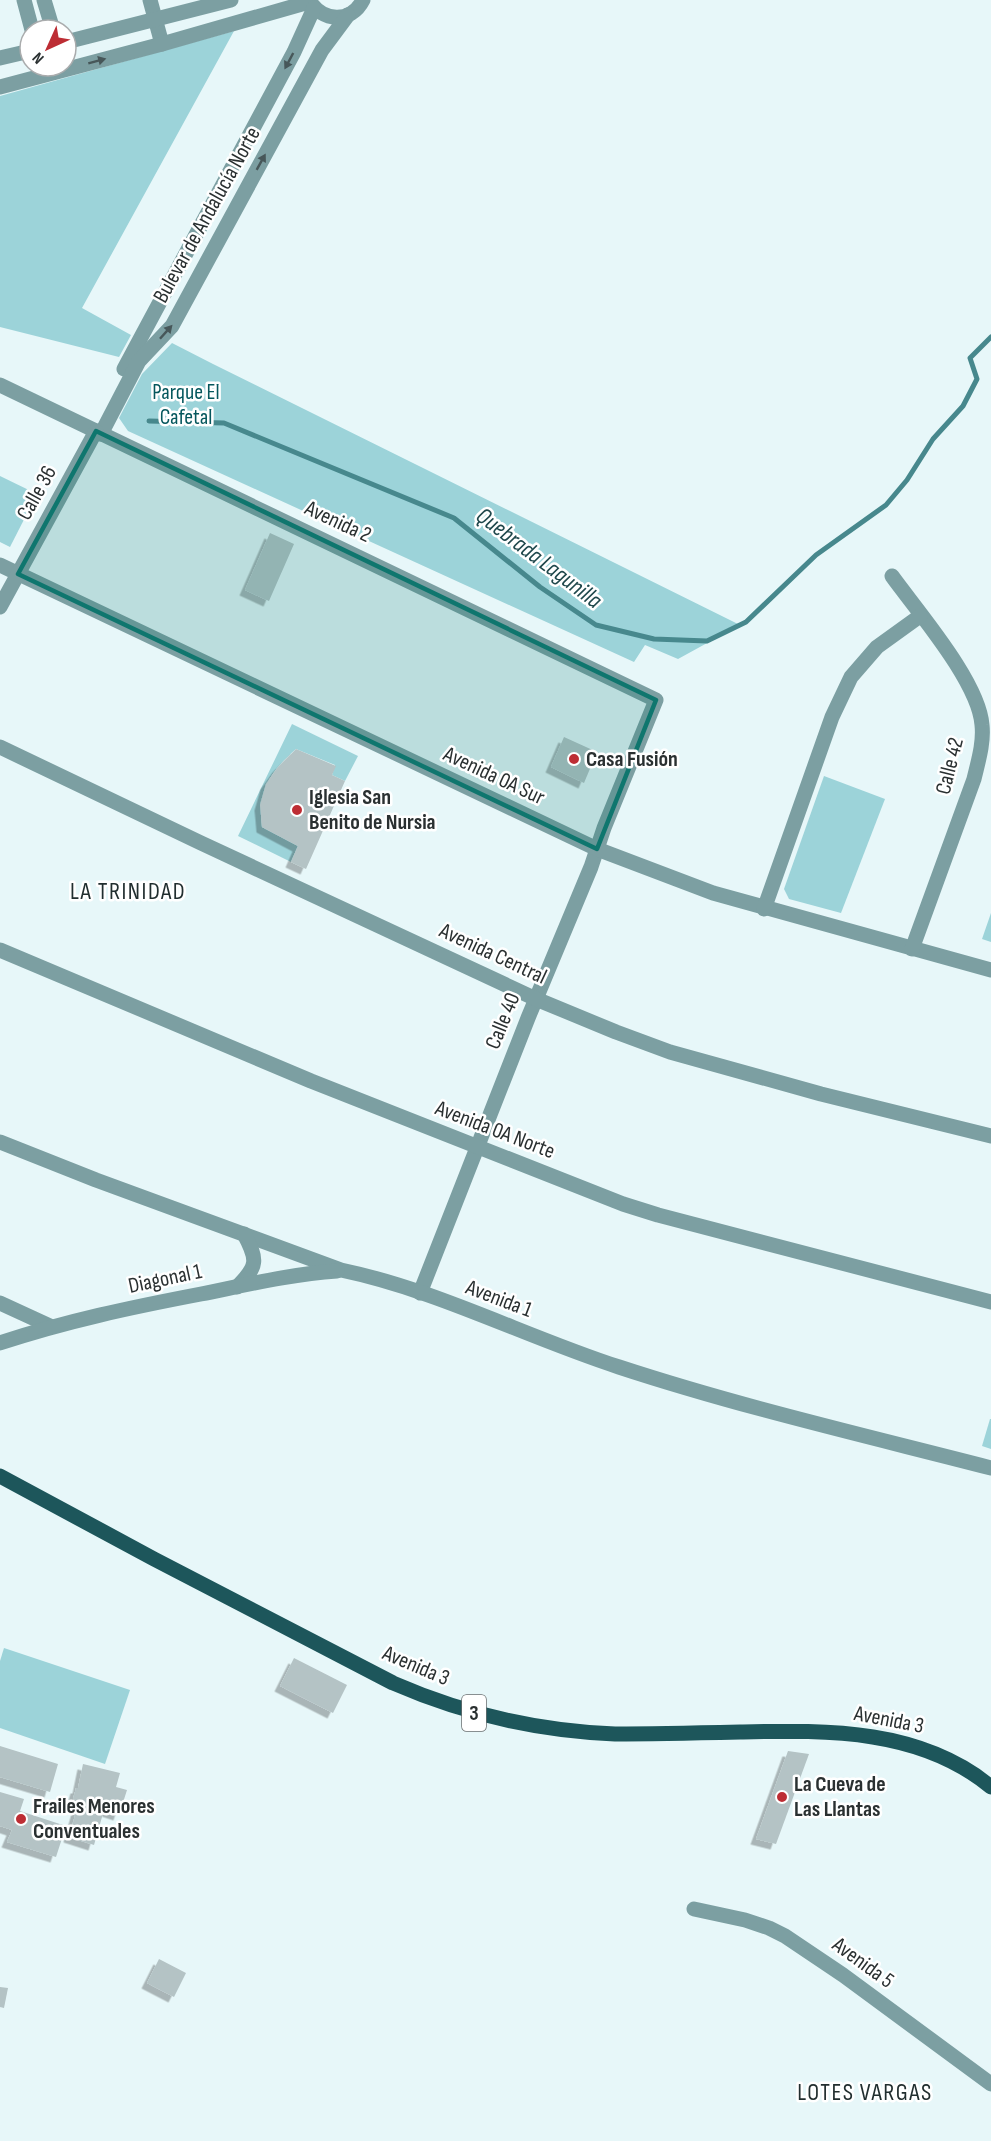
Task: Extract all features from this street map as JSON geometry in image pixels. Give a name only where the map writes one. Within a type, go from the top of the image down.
[{"type":"main road","name":"Avenida 3","points":[[0,1476],[393,1683],[429,1699],[468,1712],[510,1722],[585,1733],[806,1731],[868,1736],[916,1746],[942,1756],[965,1768],[991,1787]]},
{"type":"street","points":[[24,0],[29,18]]},
{"type":"street","points":[[44,0],[49,18]]},
{"type":"street","points":[[150,0],[162,44]]},
{"type":"street","points":[[78,39],[231,0]]},
{"type":"street","name":"Bulevar de Andalucía Norte","points":[[96,431],[139,361],[172,326],[322,50],[348,15],[356,10],[363,0]]},
{"type":"street","points":[[0,87],[311,3],[326,16],[333,18],[348,15]]},
{"type":"street","name":"Bulevar de Andalucía Norte","points":[[96,431],[294,52],[311,3]]},
{"type":"street","points":[[0,58],[18,54]]},
{"type":"street","name":"Avenida 2","points":[[0,385],[656,700]]},
{"type":"street","name":"Calle 36","points":[[0,607],[96,431]]},
{"type":"street","name":"Avenida 0A Sur","points":[[0,566],[597,849],[713,893],[764,909],[991,970]]},
{"type":"street","name":"Calle 42","points":[[892,576],[961,672],[976,698],[982,725],[980,753],[974,779],[912,949]]},
{"type":"street","points":[[764,909],[832,717],[851,677],[877,647],[920,616]]},
{"type":"street","name":"Calle 40","points":[[420,1293],[476,1147],[656,700]]},
{"type":"street","name":"Avenida Central","points":[[0,747],[536,999],[616,1032],[670,1052],[821,1094],[991,1136]]},
{"type":"street","name":"Avenida 0A Norte","points":[[0,950],[311,1081],[622,1204],[991,1302]]},
{"type":"street","name":"Avenida 1","points":[[0,1142],[96,1180],[341,1270],[420,1293],[618,1367],[766,1410],[991,1468]]},
{"type":"street","points":[[237,1287],[252,1269],[254,1262],[254,1255],[244,1234]]},
{"type":"street","name":"Diagonal 1","points":[[0,1343],[50,1326],[303,1273],[341,1270]]},
{"type":"street","points":[[0,1303],[50,1326]]},
{"type":"street","name":"Avenida 5","points":[[694,1909],[745,1920],[785,1936],[991,2084]]},
{"type":"highlighted area","points":[[96,431],[656,700],[597,849],[18,574]]},
{"type":"green space","points":[[234,31],[82,308],[131,335],[119,357],[0,327],[0,96],[65,78],[78,78],[78,74]]},
{"type":"green space","name":"Parque El Cafetal","points":[[172,343],[740,625],[678,659],[645,645],[634,662],[128,431],[119,418],[142,374]]},
{"type":"green space","points":[[0,476],[37,494],[10,547],[0,542]]},
{"type":"green space","points":[[292,724],[358,756],[345,781],[332,775],[335,765],[296,749],[272,774],[264,792],[262,827],[298,846],[291,862],[238,836]]},
{"type":"green space","points":[[824,776],[885,799],[841,913],[789,899],[784,889]]},
{"type":"green space","points":[[991,913],[991,942],[982,939]]},
{"type":"green space","points":[[991,1419],[991,1449],[982,1446]]},
{"type":"green space","points":[[4,1648],[130,1690],[105,1764],[0,1728],[0,1661]]},
{"type":"building","points":[[270,533],[294,544],[269,601],[245,590]]},
{"type":"building","name":"Casa Fusión","points":[[564,737],[597,752],[584,783],[551,767]]},
{"type":"building","name":"Iglesia San Benito de Nursia","points":[[296,749],[336,766],[332,775],[345,781],[306,869],[291,862],[298,846],[262,827],[260,805],[266,784],[278,767]]},
{"type":"building","points":[[294,1658],[347,1685],[333,1713],[280,1686]]},
{"type":"building","points":[[0,1746],[58,1764],[50,1792],[0,1777]]},
{"type":"building","name":"La Cueva de Las Llantas","points":[[788,1751],[809,1754],[776,1844],[756,1839]]},
{"type":"building","points":[[83,1764],[120,1773],[116,1787],[127,1790],[119,1815],[104,1810],[94,1845],[69,1837],[79,1801],[73,1799]]},
{"type":"building","name":"Frailes Menores Conventuales","points":[[0,1792],[24,1799],[20,1811],[66,1826],[56,1857],[7,1842],[12,1830],[0,1826]]},
{"type":"building","points":[[159,1959],[186,1973],[174,1997],[147,1983]]},
{"type":"building","points":[[0,1987],[8,1988],[4,2008],[0,2007]]},
{"type":"waterway","name":"Quebrada Lagunilla","points":[[149,421],[224,423],[454,518],[540,587],[596,625],[654,639],[707,641],[746,622],[816,555],[886,505],[907,480],[933,439],[963,406],[977,379],[970,358],[991,337]]},
{"type":"place","name":"Casa Fusión","points":[[574,759]]},
{"type":"place","name":"Iglesia San Benito de Nursia","points":[[297,810]]},
{"type":"place","name":"La Cueva de Las Llantas","points":[[782,1797]]},
{"type":"place","name":"Frailes Menores Conventuales","points":[[21,1819]]},
{"type":"district","name":"LA TRINIDAD","points":[[128,891]]},
{"type":"district","name":"LOTES VARGAS","points":[[865,2092]]}]
